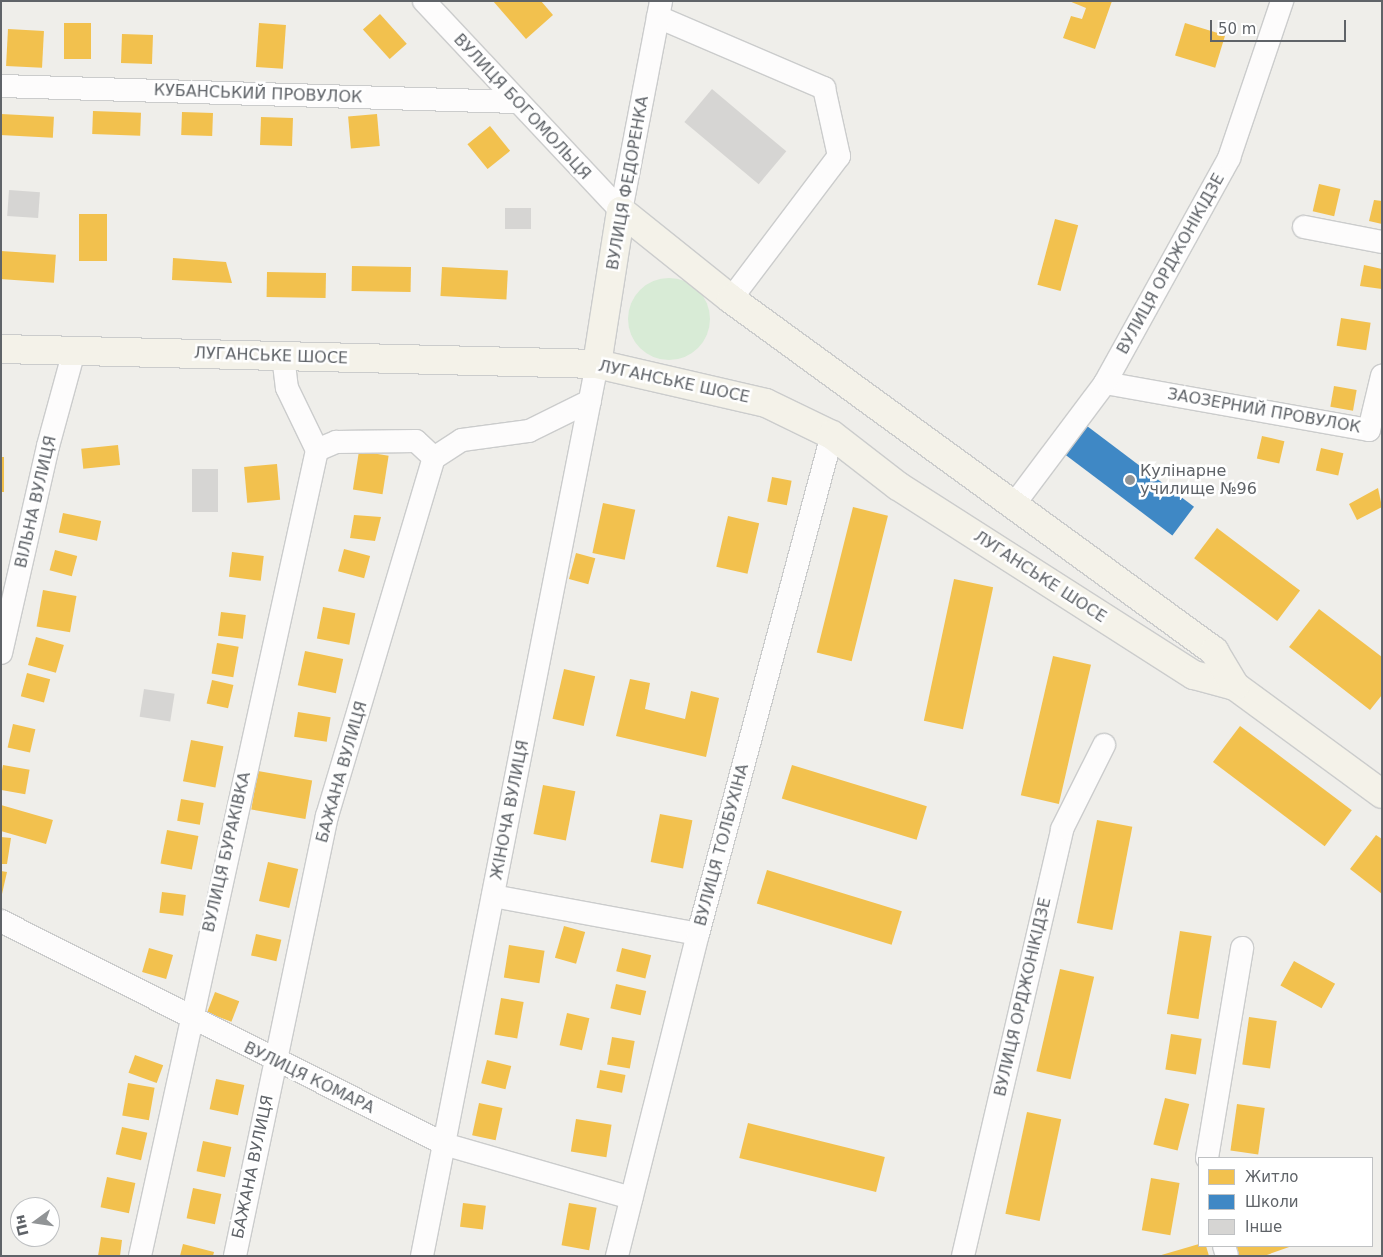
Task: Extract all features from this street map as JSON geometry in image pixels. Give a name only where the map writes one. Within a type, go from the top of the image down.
[{"type":"main road","name":"ЛУГАНСЬКЕ ШОСЕ","points":[[621,212],[731,300],[1015,503],[1214,651],[1236,686],[1382,794]]},
{"type":"main road","name":"ВУЛИЦЯ ФЕДОРЕНКА","points":[[597,364],[621,212]]},
{"type":"main road","name":"ЛУГАНСЬКЕ ШОСЕ","points":[[1,349],[597,364],[766,403],[832,435],[898,486],[1194,676],[1236,686]]},
{"type":"street","name":"ВУЛИЦЯ БОГОМОЛЬЦЯ","points":[[424,1],[515,102],[621,212]]},
{"type":"street","name":"ВУЛИЦЯ ОРДЖОНІКІДЗЕ","points":[[1015,503],[1105,383],[1229,158],[1282,1]]},
{"type":"street","name":"ВУЛИЦЯ ФЕДОРЕНКА","points":[[621,212],[659,9]]},
{"type":"street","points":[[659,9],[824,88],[839,156],[731,300]]},
{"type":"street","name":"КУБАНСЬКИЙ ПРОВУЛОК","points":[[1,86],[515,102]]},
{"type":"street","points":[[1304,227],[1382,242]]},
{"type":"street","name":"ВІЛЬНА ВУЛИЦЯ","points":[[1,653],[48,446],[74,351]]},
{"type":"street","points":[[284,356],[287,388],[317,450],[336,442],[416,441],[434,458],[462,440],[529,431],[590,401]]},
{"type":"street","name":"ЖІНОЧА ВУЛИЦЯ","points":[[422,1256],[597,364]]},
{"type":"street","name":"ЗАОЗЕРНИЙ ПРОВУЛОК","points":[[1105,383],[1369,430],[1382,376]]},
{"type":"street","name":"ВУЛИЦЯ ТОЛБУХІНА","points":[[617,1256],[698,934],[832,435]]},
{"type":"street","name":"ВУЛИЦЯ БУРАКІВКА","points":[[140,1256],[190,1018],[317,450]]},
{"type":"street","name":"БАЖАНА ВУЛИЦЯ","points":[[235,1256],[327,816],[434,458]]},
{"type":"street","name":"ВУЛИЦЯ ОРДЖОНІКІДЗЕ","points":[[963,1256],[1062,829],[1104,746]]},
{"type":"street","points":[[493,896],[698,934]]},
{"type":"street","name":"ВУЛИЦЯ КОМАРА","points":[[1,921],[275,1061],[444,1144],[631,1198]]},
{"type":"street","points":[[1207,1157],[1242,948]]},
{"type":"green space","points":[[669,278],[685,282],[698,290],[706,303],[710,319],[706,335],[698,348],[685,356],[669,360],[653,356],[640,348],[632,335],[628,319],[632,303],[640,290],[653,282]]},
{"type":"building: Житло","points":[[493,1],[541,1],[553,15],[526,39]]},
{"type":"building: Житло","points":[[1069,1],[1112,1],[1095,49],[1063,38],[1071,16],[1082,19],[1086,8]]},
{"type":"building: Житло","points":[[380,14],[407,44],[390,59],[363,29]]},
{"type":"building: Житло","points":[[64,23],[91,23],[91,59],[64,59]]},
{"type":"building: Житло","points":[[259,23],[286,25],[283,69],[256,67]]},
{"type":"building: Житло","points":[[1185,23],[1225,35],[1215,68],[1175,56]]},
{"type":"building: Житло","points":[[8,29],[44,31],[42,68],[6,66]]},
{"type":"building: Житло","points":[[122,34],[153,35],[152,64],[121,63]]},
{"type":"building: Житло","points":[[93,111],[141,113],[140,136],[92,134]]},
{"type":"building: Житло","points":[[182,112],[213,113],[212,136],[181,135]]},
{"type":"building: Житло","points":[[1,114],[54,117],[53,138],[1,135]]},
{"type":"building: Житло","points":[[377,114],[380,146],[351,148],[348,117]]},
{"type":"building: Житло","points":[[261,117],[293,118],[292,146],[260,145]]},
{"type":"building: Житло","points":[[490,126],[510,151],[488,169],[467,144]]},
{"type":"building: Житло","points":[[1319,184],[1340,189],[1334,216],[1313,211]]},
{"type":"building: Житло","points":[[1374,200],[1382,201],[1382,224],[1369,221]]},
{"type":"building: Житло","points":[[79,214],[107,214],[107,261],[79,261]]},
{"type":"building: Житло","points":[[1055,219],[1078,225],[1061,291],[1037,285]]},
{"type":"building: Житло","points":[[1,251],[56,255],[54,283],[1,279]]},
{"type":"building: Житло","points":[[173,258],[226,262],[232,283],[172,280]]},
{"type":"building: Житло","points":[[1364,265],[1382,269],[1382,289],[1360,286]]},
{"type":"building: Житло","points":[[352,266],[411,267],[411,292],[352,291]]},
{"type":"building: Житло","points":[[442,267],[508,270],[506,299],[440,296]]},
{"type":"building: Житло","points":[[267,272],[326,273],[326,298],[267,297]]},
{"type":"building: Житло","points":[[1341,318],[1371,323],[1366,350],[1337,346]]},
{"type":"building: Житло","points":[[1334,386],[1357,390],[1353,411],[1330,407]]},
{"type":"building: Житло","points":[[1262,436],[1284,441],[1279,464],[1257,458]]},
{"type":"building: Житло","points":[[118,445],[120,465],[83,469],[81,449]]},
{"type":"building: Житло","points":[[1321,448],[1343,453],[1338,476],[1316,470]]},
{"type":"building: Житло","points":[[359,451],[389,456],[383,494],[353,490]]},
{"type":"building: Житло","points":[[1,457],[4,457],[4,492],[1,492]]},
{"type":"building: Житло","points":[[277,464],[280,500],[247,503],[244,467]]},
{"type":"building: Житло","points":[[772,477],[792,481],[787,505],[767,502]]},
{"type":"building: Житло","points":[[1378,488],[1382,507],[1357,520],[1349,504]]},
{"type":"building: Житло","points":[[603,503],[635,510],[625,560],[592,553]]},
{"type":"building: Житло","points":[[853,507],[888,516],[852,661],[817,653]]},
{"type":"building: Житло","points":[[63,513],[101,521],[97,541],[59,533]]},
{"type":"building: Житло","points":[[354,515],[381,517],[375,541],[350,538]]},
{"type":"building: Житло","points":[[728,516],[759,523],[747,574],[716,567]]},
{"type":"building: Житло","points":[[1217,528],[1300,591],[1277,621],[1194,558]]},
{"type":"building: Житло","points":[[344,549],[370,556],[364,578],[338,571]]},
{"type":"building: Житло","points":[[55,550],[77,556],[72,576],[50,570]]},
{"type":"building: Житло","points":[[232,552],[264,556],[261,581],[229,577]]},
{"type":"building: Житло","points":[[576,553],[595,558],[588,584],[569,579]]},
{"type":"building: Житло","points":[[954,579],[993,587],[963,729],[924,721]]},
{"type":"building: Житло","points":[[43,590],[76,596],[70,632],[37,626]]},
{"type":"building: Житло","points":[[323,607],[355,613],[349,645],[317,638]]},
{"type":"building: Житло","points":[[1319,609],[1382,657],[1382,695],[1370,710],[1289,647]]},
{"type":"building: Житло","points":[[221,612],[246,615],[243,639],[218,636]]},
{"type":"building: Житло","points":[[36,637],[64,645],[56,673],[28,665]]},
{"type":"building: Житло","points":[[217,643],[239,647],[233,677],[212,674]]},
{"type":"building: Житло","points":[[305,651],[343,659],[336,693],[298,685]]},
{"type":"building: Житло","points":[[1053,656],[1091,665],[1059,804],[1021,795]]},
{"type":"building: Житло","points":[[564,669],[595,676],[584,726],[553,719]]},
{"type":"building: Житло","points":[[27,673],[50,679],[44,702],[21,696]]},
{"type":"building: Житло","points":[[630,679],[650,683],[645,709],[685,719],[691,691],[719,698],[706,757],[616,736]]},
{"type":"building: Житло","points":[[212,680],[233,685],[228,708],[207,703]]},
{"type":"building: Житло","points":[[298,712],[331,717],[327,742],[294,737]]},
{"type":"building: Житло","points":[[13,724],[35,729],[30,753],[8,747]]},
{"type":"building: Житло","points":[[1240,726],[1352,810],[1325,846],[1213,762]]},
{"type":"building: Житло","points":[[191,740],[223,746],[215,788],[183,781]]},
{"type":"building: Житло","points":[[3,765],[30,770],[25,794],[1,790]]},
{"type":"building: Житло","points":[[792,765],[927,806],[917,840],[782,798]]},
{"type":"building: Житло","points":[[258,771],[312,781],[305,819],[251,809]]},
{"type":"building: Житло","points":[[543,785],[575,791],[566,840],[533,834]]},
{"type":"building: Житло","points":[[181,799],[204,803],[200,825],[177,821]]},
{"type":"building: Житло","points":[[1,805],[53,820],[46,844],[1,831]]},
{"type":"building: Житло","points":[[660,814],[692,820],[683,868],[651,862]]},
{"type":"building: Житло","points":[[1097,820],[1132,827],[1112,930],[1077,923]]},
{"type":"building: Житло","points":[[167,830],[198,836],[192,869],[161,863]]},
{"type":"building: Житло","points":[[1376,835],[1382,839],[1382,894],[1350,869]]},
{"type":"building: Житло","points":[[1,837],[11,838],[7,864],[1,864]]},
{"type":"building: Житло","points":[[268,862],[298,869],[289,908],[259,901]]},
{"type":"building: Житло","points":[[767,870],[902,911],[892,945],[757,903]]},
{"type":"building: Житло","points":[[1,871],[7,872],[2,894],[1,894]]},
{"type":"building: Житло","points":[[162,892],[186,895],[183,916],[159,913]]},
{"type":"building: Житло","points":[[564,926],[585,932],[576,964],[555,958]]},
{"type":"building: Житло","points":[[1180,931],[1212,936],[1198,1019],[1167,1014]]},
{"type":"building: Житло","points":[[256,934],[281,940],[276,961],[251,955]]},
{"type":"building: Житло","points":[[509,945],[545,951],[539,983],[504,978]]},
{"type":"building: Житло","points":[[149,948],[173,955],[166,979],[142,972]]},
{"type":"building: Житло","points":[[622,948],[651,955],[645,979],[616,971]]},
{"type":"building: Житло","points":[[1294,961],[1335,984],[1322,1008],[1280,985]]},
{"type":"building: Житло","points":[[1060,969],[1094,977],[1070,1079],[1036,1071]]},
{"type":"building: Житло","points":[[616,984],[646,991],[641,1015],[610,1008]]},
{"type":"building: Житло","points":[[215,992],[239,1001],[231,1022],[207,1013]]},
{"type":"building: Житло","points":[[501,998],[524,1002],[517,1038],[495,1034]]},
{"type":"building: Житло","points":[[567,1013],[589,1018],[582,1050],[560,1045]]},
{"type":"building: Житло","points":[[1249,1017],[1277,1021],[1270,1068],[1242,1065]]},
{"type":"building: Житло","points":[[1171,1034],[1202,1039],[1196,1074],[1165,1070]]},
{"type":"building: Житло","points":[[612,1037],[635,1041],[630,1069],[607,1065]]},
{"type":"building: Житло","points":[[135,1055],[163,1065],[157,1083],[129,1073]]},
{"type":"building: Житло","points":[[487,1060],[511,1066],[505,1089],[481,1083]]},
{"type":"building: Житло","points":[[600,1070],[626,1075],[622,1093],[597,1088]]},
{"type":"building: Житло","points":[[216,1079],[244,1085],[238,1115],[210,1109]]},
{"type":"building: Житло","points":[[128,1083],[155,1088],[149,1120],[122,1115]]},
{"type":"building: Житло","points":[[1165,1098],[1189,1104],[1178,1151],[1153,1145]]},
{"type":"building: Житло","points":[[479,1103],[502,1108],[496,1140],[472,1135]]},
{"type":"building: Житло","points":[[1237,1104],[1265,1108],[1258,1154],[1230,1151]]},
{"type":"building: Житло","points":[[1027,1112],[1061,1119],[1040,1221],[1005,1214]]},
{"type":"building: Житло","points":[[576,1119],[612,1125],[606,1157],[571,1152]]},
{"type":"building: Житло","points":[[748,1123],[885,1157],[876,1192],[739,1158]]},
{"type":"building: Житло","points":[[122,1127],[147,1133],[141,1160],[116,1154]]},
{"type":"building: Житло","points":[[203,1141],[231,1147],[225,1177],[197,1171]]},
{"type":"building: Житло","points":[[107,1177],[135,1183],[129,1213],[101,1207]]},
{"type":"building: Житло","points":[[1151,1178],[1180,1183],[1170,1235],[1142,1230]]},
{"type":"building: Житло","points":[[193,1188],[221,1194],[215,1224],[187,1218]]},
{"type":"building: Житло","points":[[463,1203],[486,1206],[483,1230],[460,1227]]},
{"type":"building: Житло","points":[[569,1203],[597,1208],[589,1250],[562,1245]]},
{"type":"building: Житло","points":[[101,1237],[122,1240],[120,1256],[98,1256]]},
{"type":"building: Житло","points":[[183,1244],[214,1252],[213,1256],[180,1256]]},
{"type":"building: Житло","points":[[1198,1244],[1198,1247],[1206,1247],[1209,1256],[1158,1256]]},
{"type":"building: Житло","points":[[1234,1247],[1289,1247],[1264,1256],[1237,1256]]},
{"type":"building: Школи","name":"Кулінарне училище №96","points":[[1087,426],[1194,507],[1172,535],[1065,455]]},
{"type":"building: Інше","points":[[712,89],[786,151],[759,184],[684,122]]},
{"type":"building: Інше","points":[[9,190],[40,192],[38,218],[7,216]]},
{"type":"building: Інше","points":[[505,208],[531,208],[531,229],[505,229]]},
{"type":"building: Інше","points":[[192,469],[218,469],[218,512],[192,512]]},
{"type":"building: Інше","points":[[144,689],[175,694],[170,722],[140,717]]},
{"type":"place","name":"Кулінарне училище №96","points":[[1130,480]]}]
